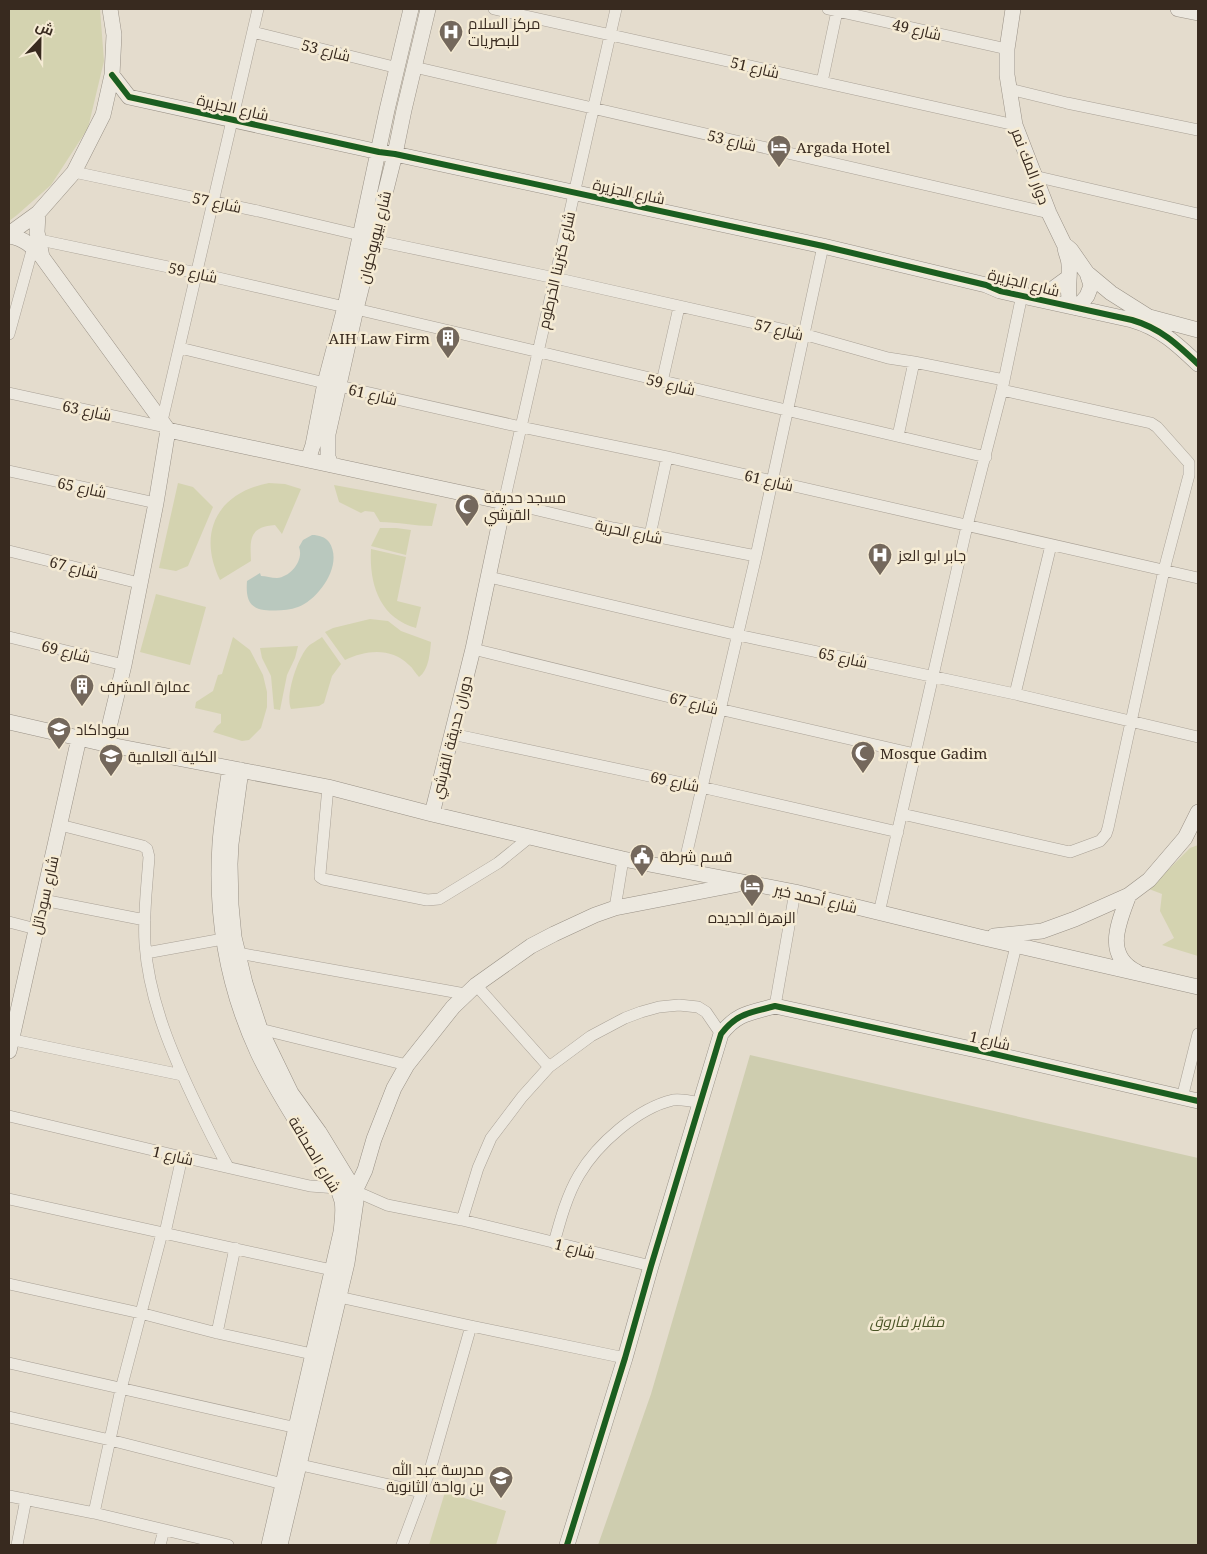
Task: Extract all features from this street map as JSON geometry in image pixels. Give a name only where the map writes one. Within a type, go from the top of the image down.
[{"type":"main road","points":[[9,235],[38,213],[74,172],[103,115],[112,75],[114,35],[110,9]]},
{"type":"main road","name":"شارع بيويوكوان","points":[[366,238],[368,202],[411,9]]},
{"type":"main road","name":"شارع بيويوكوان","points":[[308,460],[332,385],[366,238],[396,154],[404,110],[428,9]]},
{"type":"main road","name":"دوار المك نمر","points":[[1012,9],[1007,49],[1007,75],[1015,124],[1049,213],[1064,244],[1071,250],[1087,273],[1149,321],[1198,364]]},
{"type":"main road","points":[[1178,9],[1198,13]]},
{"type":"main road","points":[[103,115],[129,97],[112,75]]},
{"type":"main road","name":"شارع الجزيرة","points":[[129,97],[378,152],[396,154],[823,246],[986,285],[1000,291],[1039,293],[1076,304]]},
{"type":"main road","points":[[38,213],[38,248]]},
{"type":"main road","points":[[9,235],[22,239],[38,248],[165,426],[308,460],[504,502]]},
{"type":"main road","points":[[1064,244],[1070,266],[1069,278],[1076,304]]},
{"type":"main road","points":[[1076,304],[1090,286],[1087,273]]},
{"type":"main road","points":[[1039,293],[1054,288],[1069,278]]},
{"type":"main road","name":"شارع الجزيرة","points":[[1022,293],[1198,330]]},
{"type":"main road","name":"شارع بيويوكوان","points":[[331,465],[328,457],[328,434],[332,385]]},
{"type":"main road","points":[[105,744],[124,666],[156,503],[165,426]]},
{"type":"main road","name":"دوران حديقة القرشي","points":[[9,722],[105,744],[328,787],[432,814],[473,649],[504,502]]},
{"type":"main road","name":"شارع سوداتل","points":[[10,1043],[79,738]]},
{"type":"main road","name":"شارع الصحافة","points":[[235,769],[222,824],[219,856],[223,939],[229,970],[238,1004],[258,1053],[280,1095],[332,1178],[343,1204],[342,1232],[296,1426],[293,1463],[280,1545]]},
{"type":"main road","name":"شارع الصحافة","points":[[235,769],[230,864],[231,905],[234,937],[245,983],[260,1029],[291,1093],[319,1132],[355,1191],[356,1202],[350,1245],[339,1297],[293,1463],[283,1484],[269,1545]]},
{"type":"main road","points":[[980,938],[1042,931],[1129,895],[1149,880],[1192,835],[1198,812]]},
{"type":"main road","name":"شارع أحمد خير","points":[[432,814],[623,859],[795,892],[980,938],[1198,987]]},
{"type":"main road","points":[[337,1188],[355,1191],[367,1164],[374,1139],[394,1088],[407,1065],[435,1028],[471,989],[531,946],[615,908],[750,883]]},
{"type":"main road","points":[[1129,895],[1117,928],[1118,950],[1124,963],[1129,968],[1147,976]]},
{"type":"main road","points":[[567,1545],[625,1358],[721,1034],[729,1023],[742,1015],[775,1006]]},
{"type":"main road","name":"شارع 1","points":[[775,1006],[1198,1101]]},
{"type":"street","points":[[165,426],[180,348],[258,9]]},
{"type":"street","name":"شارع 51","points":[[494,9],[1015,124]]},
{"type":"street","name":"شارع كترينا الخرطوم","points":[[504,502],[616,9]]},
{"type":"street","points":[[822,82],[832,10]]},
{"type":"street","name":"شارع 49","points":[[832,10],[1007,49]]},
{"type":"street","name":"شارع 53","points":[[253,32],[398,68]]},
{"type":"street","name":"شارع 53","points":[[414,67],[1049,213]]},
{"type":"street","points":[[1009,89],[1198,130]]},
{"type":"street","name":"شارع 57","points":[[74,172],[213,201],[366,238],[803,334],[888,358],[914,362],[1144,420],[1157,427],[1189,463],[1164,570]]},
{"type":"street","points":[[1034,176],[1198,214]]},
{"type":"street","points":[[683,869],[756,556],[823,246]]},
{"type":"street","points":[[9,334],[38,248]]},
{"type":"street","name":"شارع 59","points":[[38,248],[197,273],[986,457]]},
{"type":"street","points":[[879,912],[967,526],[1003,385],[1022,293]]},
{"type":"street","points":[[662,382],[679,307]]},
{"type":"street","name":"شارع 61","points":[[180,348],[332,385],[772,480],[1198,578]]},
{"type":"street","points":[[898,436],[914,362]]},
{"type":"street","name":"شارع 63","points":[[9,393],[165,426]]},
{"type":"street","points":[[650,535],[667,457]]},
{"type":"street","name":"شارع 65","points":[[9,471],[156,503]]},
{"type":"street","name":"شارع الحرية","points":[[504,502],[613,528],[756,556]]},
{"type":"street","points":[[1015,694],[1051,545]]},
{"type":"street","name":"شارع 67","points":[[9,550],[139,583]]},
{"type":"street","points":[[902,814],[1066,852],[1074,852],[1100,841],[1106,834],[1164,570]]},
{"type":"street","name":"شارع 65","points":[[489,577],[738,634],[1015,694],[1198,737]]},
{"type":"street","name":"شارع 69","points":[[9,637],[124,666]]},
{"type":"street","name":"شارع 67","points":[[473,649],[719,709],[915,754]]},
{"type":"street","name":"شارع 69","points":[[452,734],[701,787],[898,832]]},
{"type":"street","points":[[328,787],[320,874],[320,877],[323,879],[432,900],[439,899],[498,863],[530,837]]},
{"type":"street","points":[[60,825],[146,847],[148,851],[145,920],[146,953],[150,982],[157,1008],[182,1075],[228,1167]]},
{"type":"street","points":[[615,908],[623,859]]},
{"type":"street","points":[[775,1006],[795,892]]},
{"type":"street","points":[[43,900],[145,920]]},
{"type":"street","points":[[9,922],[36,929]]},
{"type":"street","points":[[146,953],[223,939]]},
{"type":"street","points":[[990,1053],[1016,946]]},
{"type":"street","points":[[238,953],[471,989],[549,1067]]},
{"type":"street","points":[[462,1220],[478,1168],[491,1138],[522,1097],[549,1067],[591,1036],[625,1018],[659,1007],[679,1005],[698,1007],[706,1012],[721,1034]]},
{"type":"street","points":[[260,1029],[407,1065]]},
{"type":"street","points":[[1182,1098],[1198,1034]]},
{"type":"street","points":[[10,1043],[182,1075]]},
{"type":"street","points":[[554,1243],[578,1176],[604,1143],[632,1119],[673,1100],[700,1103]]},
{"type":"street","name":"شارع 1","points":[[9,1116],[310,1186],[337,1188]]},
{"type":"street","points":[[94,1513],[121,1389],[140,1313],[164,1233],[182,1157]]},
{"type":"street","name":"شارع 1","points":[[355,1191],[387,1205],[462,1220],[651,1266]]},
{"type":"street","points":[[9,1199],[332,1270]]},
{"type":"street","points":[[217,1333],[235,1248]]},
{"type":"street","points":[[9,1284],[312,1354]]},
{"type":"street","points":[[339,1297],[625,1358]]},
{"type":"street","points":[[402,1545],[430,1470],[471,1326]]},
{"type":"street","points":[[9,1363],[279,1424],[296,1426]]},
{"type":"street","points":[[9,1417],[110,1440],[283,1484]]},
{"type":"street","points":[[293,1463],[421,1492]]},
{"type":"street","points":[[9,1496],[94,1513],[228,1545]]},
{"type":"street","points":[[17,1545],[26,1499]]},
{"type":"street","points":[[160,1545],[164,1530]]},
{"type":"green space","points":[[9,9],[100,9],[104,61],[88,128],[51,185],[9,221]]},
{"type":"green space","points":[[178,483],[193,487],[213,507],[188,566],[176,571],[159,568]]},
{"type":"green space","points":[[269,483],[285,484],[301,489],[282,534],[275,525],[260,528],[251,540],[251,561],[220,580],[213,563],[211,546],[212,531],[216,518],[236,496],[251,488]]},
{"type":"green space","points":[[334,485],[437,504],[432,526],[380,522],[374,512],[365,511],[361,513],[339,502]]},
{"type":"green space","points":[[380,528],[411,530],[406,555],[371,546]]},
{"type":"green space","points":[[371,549],[406,557],[397,601],[421,607],[416,628],[403,623],[385,608],[379,597],[372,574]]},
{"type":"green space","points":[[156,594],[206,607],[190,665],[140,652]]},
{"type":"green space","points":[[370,619],[388,621],[401,631],[431,642],[427,665],[419,677],[402,659],[386,653],[370,652],[345,660],[325,632],[333,628]]},
{"type":"green space","points":[[233,637],[250,650],[263,675],[267,692],[267,707],[261,728],[249,740],[242,741],[213,732],[221,723],[221,714],[195,708],[196,702],[213,691],[218,675],[222,674]]},
{"type":"green space","points":[[322,637],[341,664],[332,676],[324,703],[319,706],[291,709],[291,687],[299,662],[307,647]]},
{"type":"green space","points":[[298,646],[287,675],[280,710],[274,709],[271,676],[262,658],[260,648]]},
{"type":"green space","points":[[1198,845],[1198,956],[1162,945],[1174,938],[1160,911],[1162,894],[1149,889],[1190,848]]},
{"type":"green space","name":"مقابر فاروق","points":[[750,1055],[1198,1158],[1198,1545],[598,1545],[651,1394]]},
{"type":"green space","points":[[445,1492],[506,1511],[496,1545],[429,1545]]},
{"type":"shaded area","points":[[312,535],[326,539],[333,551],[331,570],[321,589],[314,597],[298,607],[272,611],[254,607],[247,596],[247,581],[260,573],[261,576],[275,578],[287,575],[298,562],[300,557],[299,547],[303,540]]},
{"type":"cycle path","points":[[112,75],[129,97],[823,246],[986,285],[1000,291],[1132,320],[1160,332],[1198,364]]},
{"type":"cycle path","points":[[567,1545],[625,1358],[721,1034],[733,1022],[751,1012],[775,1006],[1198,1101]]},
{"type":"place","name":"مركز السلام للبصريات","points":[[451,53]]},
{"type":"place","name":"Argada Hotel","points":[[779,168]]},
{"type":"place","name":"AIH Law Firm","points":[[448,359]]},
{"type":"place","name":"مسجد حديقة القرشي","points":[[467,527]]},
{"type":"place","name":"جابر ابو العز","points":[[880,576]]},
{"type":"place","name":"عمارة المشرف","points":[[82,707]]},
{"type":"place","name":"سوداكاد","points":[[59,750]]},
{"type":"place","name":"Mosque Gadim","points":[[863,774]]},
{"type":"place","name":"الكلية العالمية","points":[[111,777]]},
{"type":"place","name":"قسم شرطة","points":[[642,877]]},
{"type":"place","name":"الزهرة الجديده","points":[[752,907]]},
{"type":"place","name":"مدرسة عبد الله بن رواحة الثانوية","points":[[501,1499]]}]
